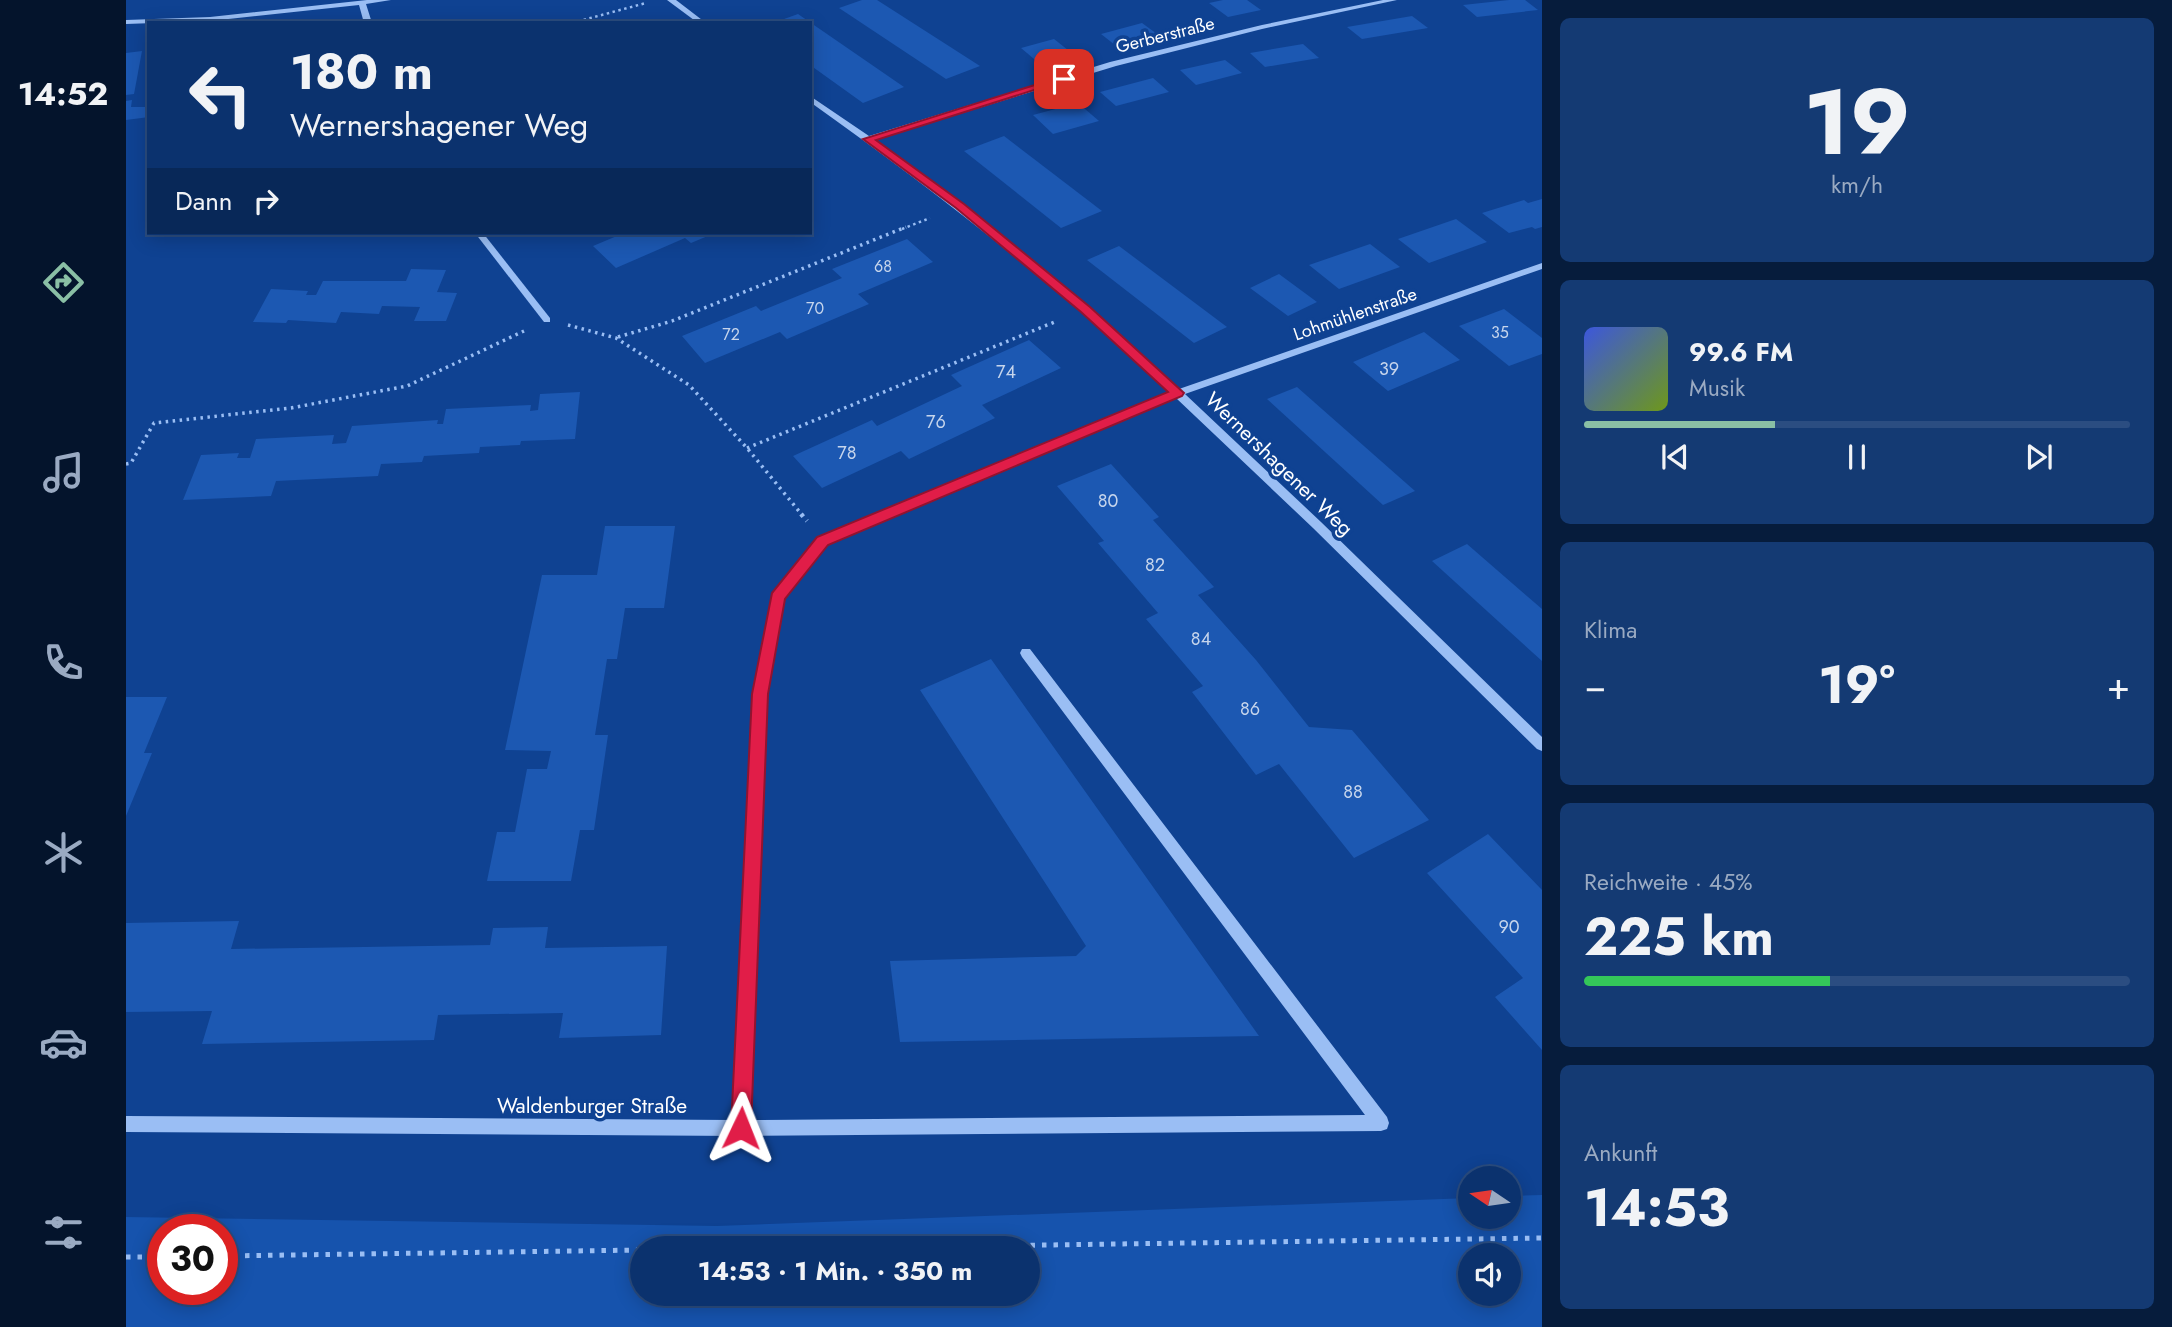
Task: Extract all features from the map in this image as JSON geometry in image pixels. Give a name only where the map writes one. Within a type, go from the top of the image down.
[{"type":"street","points":[[154,21],[210,19],[387,0]]},
{"type":"street","points":[[671,0],[700,21]]},
{"type":"street","name":"Gerberstraße","points":[[868,139],[1112,64],[1262,27],[1393,0]]},
{"type":"street","points":[[362,4],[367,21]]},
{"type":"street","points":[[126,22],[147,21]]},
{"type":"street","name":"Wernershagener Weg","points":[[812,99],[960,206],[1085,310],[1178,393],[1542,745]]},
{"type":"street","points":[[482,235],[547,320]]},
{"type":"street","name":"Lohmühlenstraße","points":[[1178,393],[1542,265]]},
{"type":"street","points":[[741,1128],[760,694],[778,597],[823,541],[1178,393]]},
{"type":"street","name":"Waldenburger Straße","points":[[126,1124],[741,1128],[1381,1123],[1026,653]]},
{"type":"path","points":[[579,21],[656,0]]},
{"type":"path","points":[[616,338],[672,321],[960,206]]},
{"type":"path","points":[[747,448],[1085,310]]},
{"type":"path","points":[[126,464],[131,463],[154,423],[291,408],[407,386],[547,320],[616,338],[689,385],[747,448],[823,541]]},
{"type":"path","points":[[1040,1245],[1542,1238]]},
{"type":"path","points":[[238,1256],[630,1250]]},
{"type":"path","points":[[126,1258],[147,1257]]},
{"type":"shaded area","points":[[1542,1195],[1542,1327],[126,1327],[126,1217],[147,1217],[147,1305],[238,1305],[238,1219],[717,1226],[1458,1198],[1458,1229],[1521,1229],[1521,1196]]},
{"type":"building","points":[[862,0],[877,0],[980,66],[946,79],[839,8]]},
{"type":"building","points":[[1247,0],[1261,10],[1228,17],[1209,3]]},
{"type":"building","points":[[1525,0],[1538,10],[1477,17],[1463,5]]},
{"type":"building","points":[[798,14],[808,21],[779,21]]},
{"type":"building","points":[[1412,16],[1428,28],[1362,39],[1347,27]]},
{"type":"building","points":[[1142,23],[1157,34],[1115,45],[1101,34]]},
{"type":"building","points":[[812,24],[904,87],[863,103],[812,66]]},
{"type":"building","points":[[1054,39],[1073,54],[1040,64],[1021,48]]},
{"type":"building","points":[[1303,44],[1319,58],[1265,67],[1250,53]]},
{"type":"building","points":[[142,51],[134,94],[126,95],[126,53]]},
{"type":"building","points":[[1225,60],[1242,73],[1196,85],[1180,70]]},
{"type":"building","points":[[1153,78],[1169,92],[1116,106],[1100,92]]},
{"type":"building","points":[[132,100],[131,107],[147,107],[147,117],[126,120],[126,101]]},
{"type":"building","points":[[1078,103],[1099,121],[1053,134],[1033,115]]},
{"type":"building","points":[[1004,136],[1102,211],[1061,228],[964,151]]},
{"type":"building","points":[[1542,199],[1542,227],[1535,229],[1532,227],[1509,233],[1482,213],[1524,200],[1528,203]]},
{"type":"building","points":[[1456,219],[1487,242],[1429,263],[1398,239]]},
{"type":"building","points":[[619,235],[710,235],[691,243],[685,238],[616,268],[593,246]]},
{"type":"building","points":[[907,239],[933,262],[858,294],[869,304],[787,339],[780,332],[705,363],[682,336],[756,306],[761,311],[842,278],[832,269]]},
{"type":"building","points":[[1370,244],[1400,267],[1339,289],[1309,265]]},
{"type":"building","points":[[1119,246],[1227,327],[1194,343],[1087,260]]},
{"type":"building","points":[[411,269],[446,270],[437,292],[457,293],[446,321],[414,321],[420,307],[382,306],[379,314],[341,312],[336,323],[288,320],[286,323],[253,322],[271,289],[308,291],[306,295],[316,295],[323,281],[406,281]]},
{"type":"building","points":[[1279,274],[1317,302],[1288,316],[1250,288]]},
{"type":"building","points":[[1504,309],[1542,338],[1542,354],[1509,366],[1459,326]]},
{"type":"building","points":[[1424,332],[1460,360],[1388,391],[1353,362]]},
{"type":"building","points":[[1029,340],[1061,368],[982,405],[995,418],[909,459],[901,451],[822,488],[793,456],[872,420],[877,426],[962,386],[951,375]]},
{"type":"building","points":[[1297,387],[1415,491],[1383,505],[1267,399]]},
{"type":"building","points":[[580,392],[575,439],[521,441],[520,445],[480,447],[479,453],[424,456],[422,462],[381,464],[378,476],[276,481],[271,496],[183,500],[201,455],[239,453],[237,458],[250,458],[256,439],[334,435],[332,444],[346,443],[352,426],[438,420],[437,424],[443,424],[446,409],[531,405],[530,411],[538,410],[540,394]]},
{"type":"building","points":[[1111,464],[1159,517],[1153,520],[1214,587],[1198,595],[1256,660],[1309,727],[1352,730],[1429,820],[1354,858],[1279,764],[1256,775],[1192,692],[1203,686],[1146,619],[1158,613],[1098,543],[1104,541],[1057,486]]},
{"type":"building","points":[[605,526],[675,526],[664,608],[625,608],[617,659],[607,659],[595,735],[608,735],[594,830],[580,830],[571,881],[487,881],[497,832],[515,832],[527,769],[547,769],[551,751],[505,750],[542,575],[597,575]]},
{"type":"building","points":[[1467,544],[1542,609],[1542,661],[1432,561]]},
{"type":"building","points":[[991,659],[1259,1036],[900,1042],[890,961],[1076,956],[1086,946],[920,690]]},
{"type":"building","points":[[126,697],[167,697],[144,753],[152,753],[126,816]]},
{"type":"building","points":[[1488,834],[1542,890],[1542,1050],[1495,997],[1523,978],[1427,873]]},
{"type":"building","points":[[239,921],[231,949],[490,945],[493,928],[548,927],[545,948],[667,946],[661,1035],[559,1038],[563,1013],[438,1015],[434,1040],[202,1044],[212,1011],[126,1012],[126,923]]},
{"type":"route","points":[[741,1128],[760,694],[778,597],[823,541],[1178,393],[1085,310],[960,206],[868,139],[1064,79]]}]
